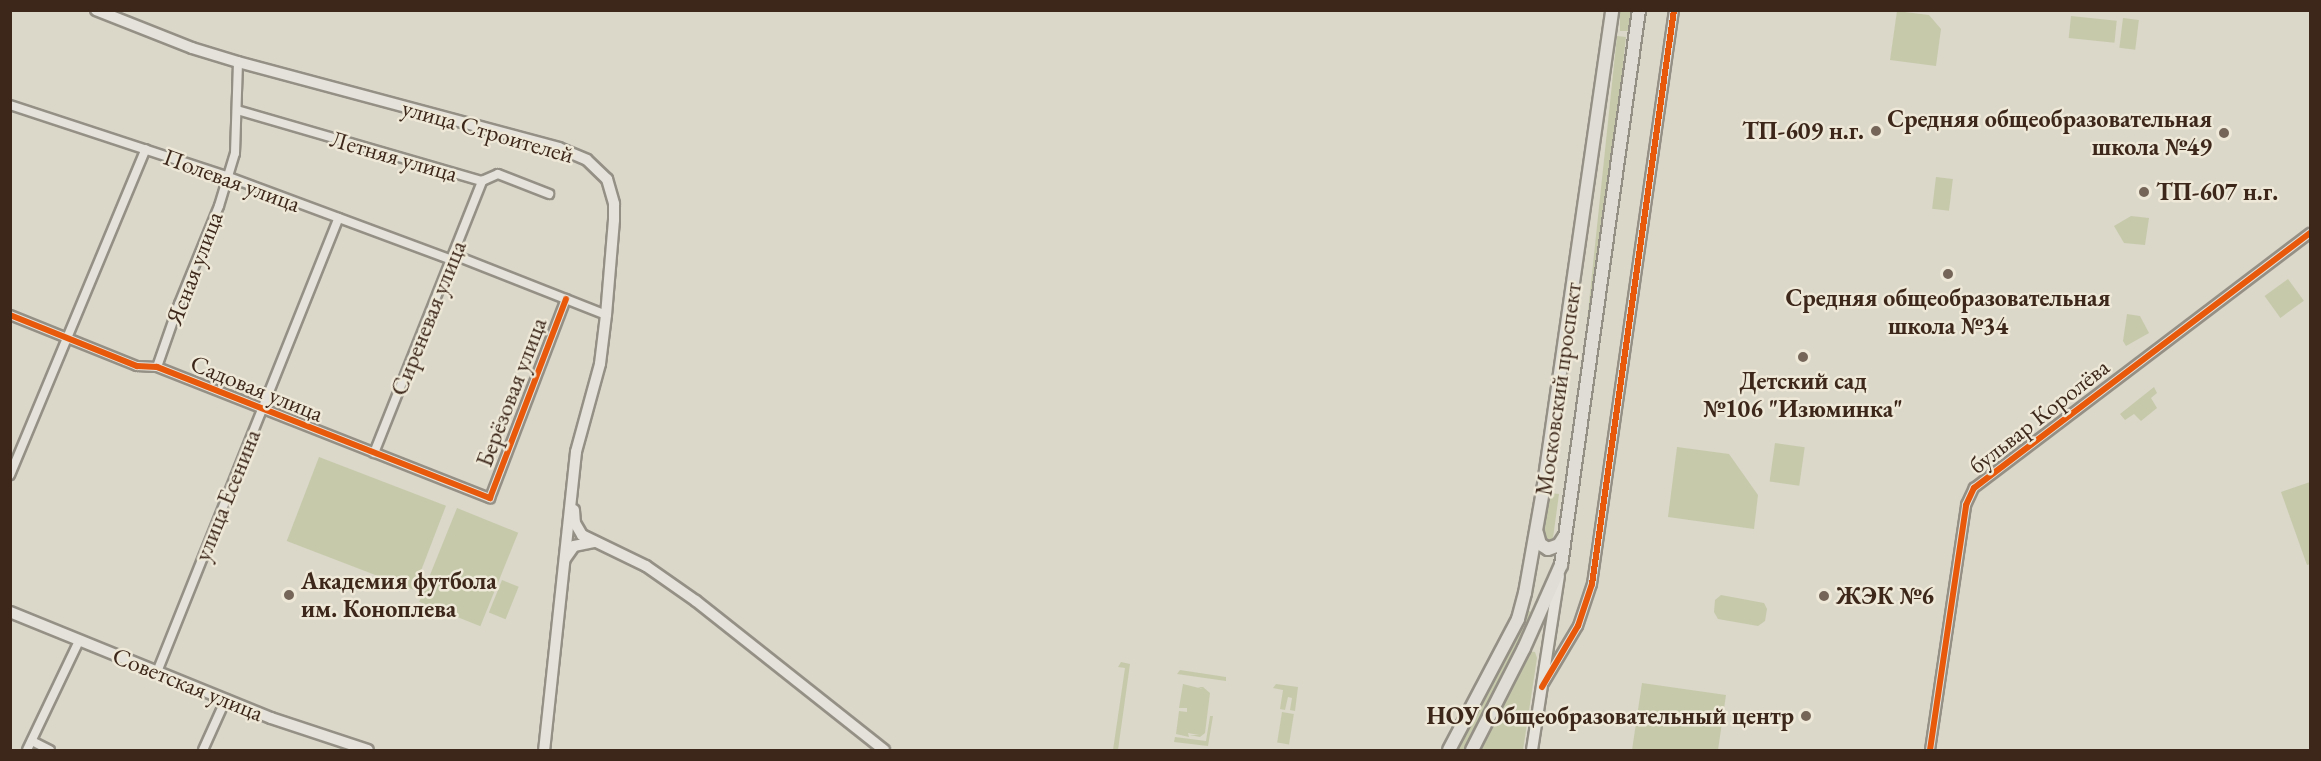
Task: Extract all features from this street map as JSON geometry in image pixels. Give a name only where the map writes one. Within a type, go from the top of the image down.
[{"type":"main road","name":"улица Строителей","points":[[96,10],[192,48],[238,62],[559,148],[587,159],[607,179],[614,204],[600,364],[576,452]]},
{"type":"main road","name":"Московский проспект","points":[[1449,750],[1518,619],[1537,532],[1612,10]]},
{"type":"main road","name":"Московский проспект","points":[[1532,750],[1561,565],[1639,10]]},
{"type":"main road","points":[[576,452],[575,523],[582,535],[646,566],[696,601],[884,750]]},
{"type":"main road","points":[[544,750],[576,452]]},
{"type":"main road","points":[[1537,532],[1540,544],[1548,549],[1559,545],[1564,537]]},
{"type":"main road","points":[[562,568],[571,549],[594,542]]},
{"type":"main road","name":"Московский проспект","points":[[1472,750],[1561,565]]},
{"type":"main road","points":[[1518,619],[1533,601],[1539,605],[1537,617]]},
{"type":"main road","name":"Советская улица","points":[[10,612],[226,699],[368,750]]},
{"type":"street","points":[[1542,687],[1578,626],[1592,584],[1674,10]]},
{"type":"street","name":"Ясная улица","points":[[157,367],[179,304],[219,206],[226,176],[235,153],[238,62]]},
{"type":"street","name":"Полевая улица","points":[[10,105],[226,176],[453,257],[606,315]]},
{"type":"street","name":"Летняя улица","points":[[237,110],[482,182],[498,174],[549,194]]},
{"type":"street","points":[[10,476],[146,149]]},
{"type":"street","name":"Сиреневая улица","points":[[374,453],[482,182]]},
{"type":"street","name":"улица Есенина","points":[[157,672],[339,218]]},
{"type":"street","name":"бульвар Королёва","points":[[1930,750],[1966,505],[1974,488],[2310,233]]},
{"type":"street","name":"Берёзовая улица","points":[[490,498],[567,299]]},
{"type":"street","name":"Садовая улица","points":[[10,315],[138,366],[157,367],[261,410],[490,498]]},
{"type":"street","points":[[27,750],[79,641]]},
{"type":"street","points":[[1548,643],[1555,652],[1567,647]]},
{"type":"street","points":[[203,750],[226,699]]},
{"type":"street","points":[[32,741],[50,750]]},
{"type":"green space","points":[[1620,11],[1630,11],[1630,31],[1620,31]]},
{"type":"green space","points":[[1897,11],[1929,15],[1941,29],[1936,66],[1890,60]]},
{"type":"green space","points":[[2071,16],[2117,21],[2114,43],[2069,38]]},
{"type":"green space","points":[[2123,18],[2139,20],[2135,50],[2119,48]]},
{"type":"green space","points":[[1617,36],[1626,37],[1578,492],[1569,491]]},
{"type":"green space","points":[[1936,177],[1953,179],[1949,211],[1932,209]]},
{"type":"green space","points":[[2131,216],[2149,218],[2145,245],[2124,243],[2114,226]]},
{"type":"green space","points":[[2288,279],[2304,301],[2280,318],[2265,296]]},
{"type":"green space","points":[[2127,314],[2140,316],[2149,333],[2126,346],[2123,341]]},
{"type":"green space","points":[[2154,387],[2157,393],[2151,398],[2157,408],[2141,421],[2134,414],[2125,420],[2120,414]]},
{"type":"green space","points":[[1775,443],[1805,447],[1799,486],[1770,482]]},
{"type":"green space","points":[[1677,447],[1729,454],[1758,495],[1754,529],[1668,517]]},
{"type":"green space","points":[[319,457],[446,506],[414,590],[287,541]]},
{"type":"green space","points":[[2310,482],[2310,564],[2307,565],[2281,492]]},
{"type":"green space","points":[[1550,493],[1559,494],[1553,538],[1547,544],[1543,536]]},
{"type":"green space","points":[[457,508],[518,533],[480,626],[419,602]]},
{"type":"green space","points":[[502,580],[519,587],[506,619],[489,612]]},
{"type":"green space","points":[[1721,595],[1764,603],[1767,609],[1765,621],[1758,626],[1718,619],[1714,612],[1715,600]]},
{"type":"green space","points":[[1528,611],[1532,612],[1532,618],[1492,701],[1466,750],[1457,750]]},
{"type":"green space","points":[[1527,651],[1535,652],[1537,658],[1523,750],[1474,750]]},
{"type":"green space","points":[[1121,662],[1130,664],[1118,750],[1113,750],[1125,668],[1118,667]]},
{"type":"green space","points":[[1180,670],[1226,677],[1226,681],[1177,674]]},
{"type":"green space","points":[[1642,683],[1726,695],[1718,750],[1632,750]]},
{"type":"green space","points":[[1183,684],[1203,689],[1198,687],[1203,687],[1210,693],[1205,733],[1200,737],[1188,733],[1189,737],[1176,734],[1179,711],[1187,712],[1187,708],[1179,708]]},
{"type":"green space","points":[[1276,684],[1298,687],[1295,711],[1290,710],[1292,698],[1288,697],[1285,710],[1280,709],[1283,690],[1273,688]]},
{"type":"green space","points":[[1282,712],[1294,714],[1289,744],[1277,743]]},
{"type":"green space","points":[[1210,716],[1213,716],[1208,746],[1174,742],[1175,737],[1206,741]]},
{"type":"cycle path","points":[[1542,687],[1578,626],[1592,584],[1674,10]]},
{"type":"cycle path","points":[[1930,750],[1966,505],[1974,488],[2310,233]]},
{"type":"cycle path","points":[[10,315],[137,366],[157,367],[490,498],[566,299]]},
{"type":"place","name":"ТП-609 н.г.","points":[[1876,131]]},
{"type":"place","name":"Средняя общеобразовательная школа №49","points":[[2224,133]]},
{"type":"place","name":"ТП-607 н.г.","points":[[2144,192]]},
{"type":"place","name":"Средняя общеобразовательная школа №34","points":[[1948,274]]},
{"type":"place","name":"Детский сад №106 \"Изюминка\"","points":[[1803,357]]},
{"type":"place","name":"Академия футбола им. Коноплева","points":[[289,595]]},
{"type":"place","name":"ЖЭК №6","points":[[1824,596]]},
{"type":"place","name":"НОУ Общеобразовательный центр","points":[[1806,716]]}]
